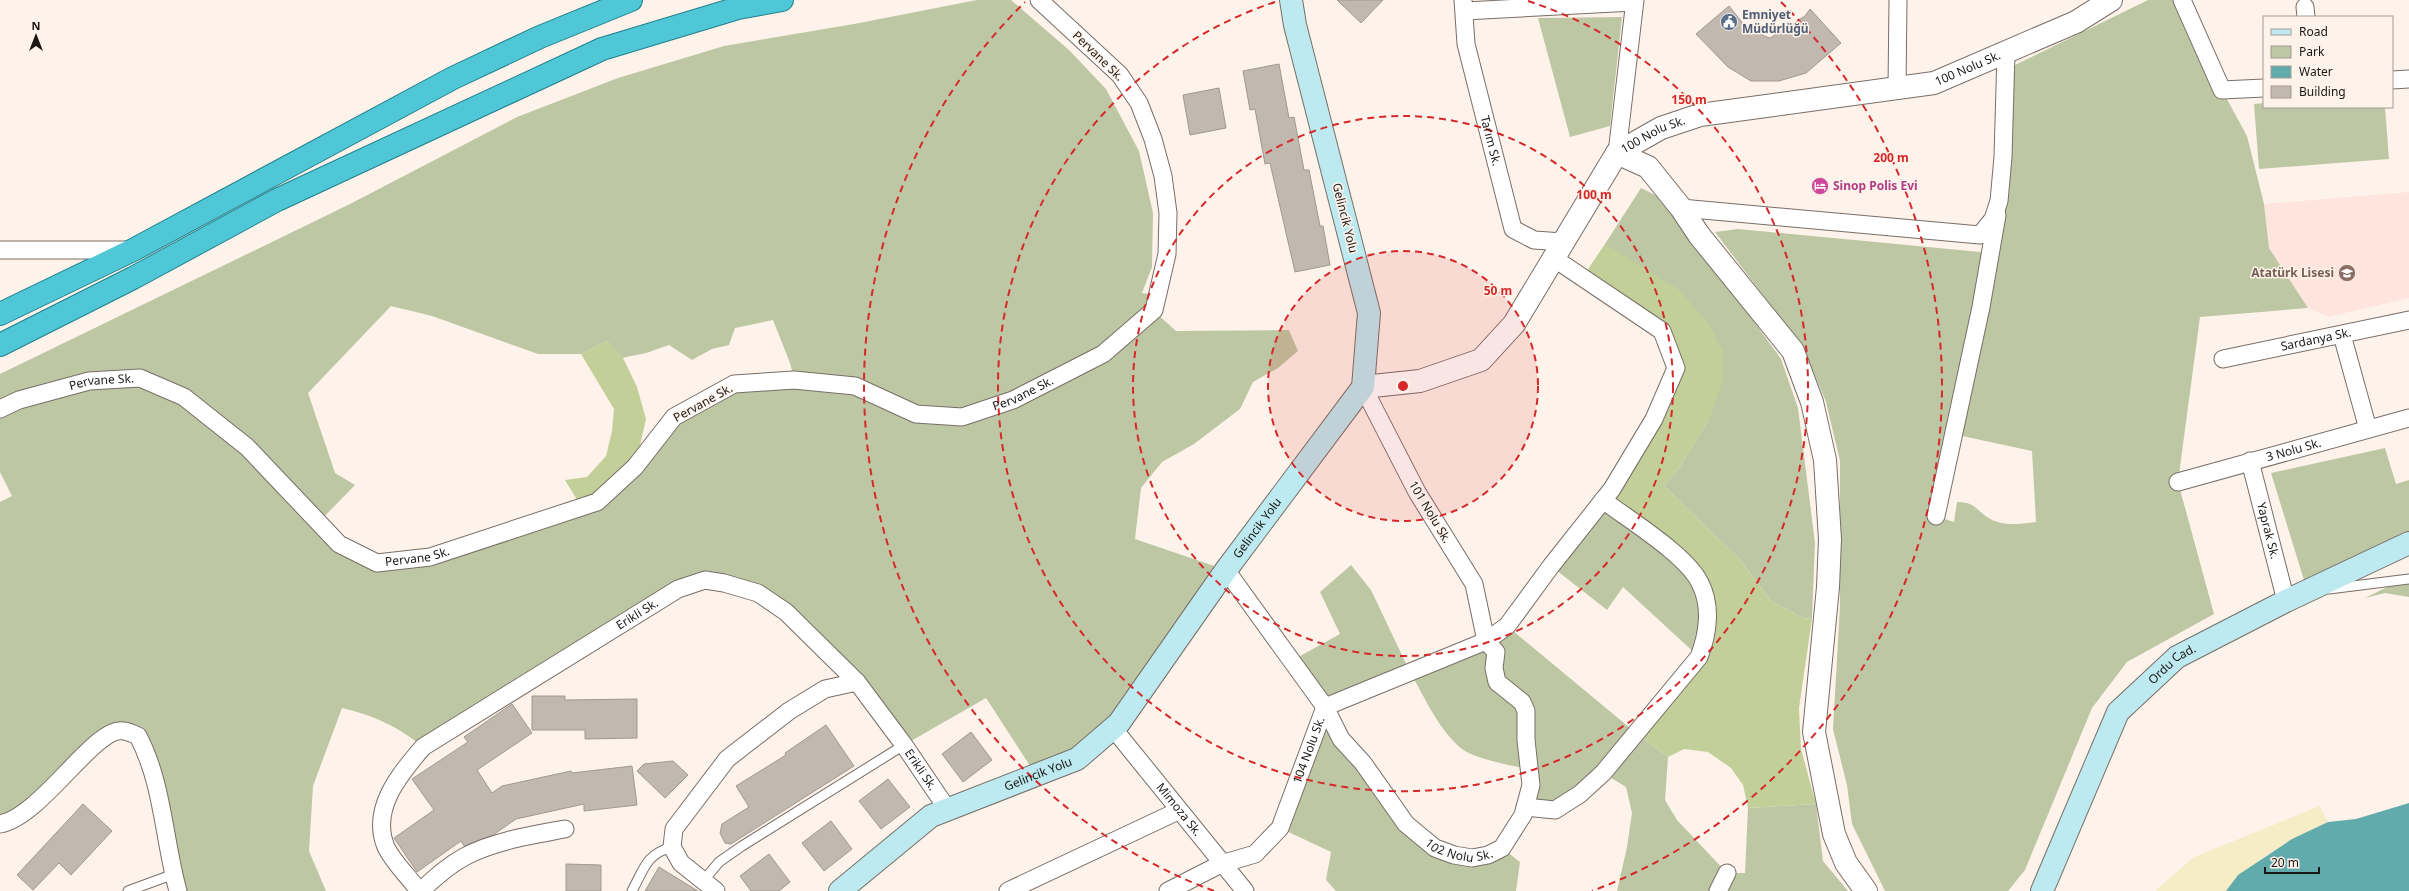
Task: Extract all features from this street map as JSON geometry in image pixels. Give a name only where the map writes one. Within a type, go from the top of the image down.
[{"type":"highway","points":[[0,314],[133,250],[453,78],[540,37],[631,0]]},
{"type":"highway","points":[[0,345],[133,278],[277,200],[602,49],[738,8],[782,0]]},
{"type":"main road","name":"Gelincik Yolu","points":[[840,891],[931,816],[1077,759],[1119,723],[1226,570],[1363,387],[1369,313],[1291,1]]},
{"type":"main road","name":"Ordu Cad.","points":[[2042,891],[2118,712],[2177,657],[2306,591],[2409,543]]},
{"type":"street","name":"Pervane Sk.","points":[[0,409],[19,400],[89,381],[140,378],[190,401],[247,447],[339,544],[377,563],[430,557],[597,502],[635,467],[674,417],[734,384],[794,380],[855,386],[916,414],[962,417],[1013,400],[1103,354],[1154,310],[1167,254],[1168,213],[1163,176],[1153,139],[1138,103],[1120,75],[1038,0]]},
{"type":"street","points":[[1897,89],[1898,0]]},
{"type":"street","name":"100 Nolu Sk.","points":[[1363,387],[1420,381],[1482,360],[1514,324],[1617,153],[1661,128],[1700,115],[1934,83],[2076,22],[2111,0]]},
{"type":"street","points":[[2182,0],[2222,90],[2263,88]]},
{"type":"street","points":[[1464,5],[1634,1],[1617,153],[1648,167],[1681,208],[1699,235],[1793,351],[1812,402],[1825,460],[1830,539],[1828,587],[1814,732],[1834,834],[1846,864],[1866,891]]},
{"type":"street","name":"Tarım Sk.","points":[[1464,5],[1466,44],[1513,229],[1559,251]]},
{"type":"street","points":[[1936,516],[1982,306],[1999,201],[2003,157],[2006,52]]},
{"type":"street","points":[[2393,80],[2409,79]]},
{"type":"street","points":[[1681,208],[1980,235],[1993,219],[1999,201]]},
{"type":"street","points":[[0,250],[133,250]]},
{"type":"street","points":[[1325,707],[1486,641],[1507,626],[1551,566],[1604,500],[1654,419],[1676,368],[1662,331],[1559,251]]},
{"type":"street","name":"Sardanya Sk.","points":[[2223,359],[2409,320]]},
{"type":"street","points":[[2342,335],[2368,429]]},
{"type":"street","name":"101 Nolu Sk.","points":[[1363,387],[1417,492],[1474,584],[1486,641]]},
{"type":"street","name":"3 Nolu Sk.","points":[[2178,482],[2409,418]]},
{"type":"street","name":"Yaprak Sk.","points":[[2250,461],[2286,601]]},
{"type":"street","points":[[1525,807],[1555,810],[1580,794],[1603,773],[1699,657],[1706,640],[1708,623],[1706,603],[1700,583],[1683,560],[1604,500]]},
{"type":"street","name":"104 Nolu Sk.","points":[[1168,891],[1221,864],[1255,854],[1280,828],[1325,707],[1226,570]]},
{"type":"street","name":"Erikli Sk.","points":[[420,891],[386,847],[380,821],[395,780],[423,747],[678,589],[705,580],[724,583],[758,593],[786,612],[857,682],[904,745],[948,810]]},
{"type":"street","name":"102 Nolu Sk.","points":[[1325,707],[1341,739],[1363,762],[1406,824],[1435,848],[1454,855],[1472,858],[1488,854],[1502,848],[1523,815],[1531,785],[1526,740],[1526,711],[1522,702],[1497,682],[1494,668],[1496,652],[1486,641]]},
{"type":"street","points":[[710,886],[681,863],[672,847],[674,829],[727,759],[789,711],[825,689],[857,682]]},
{"type":"street","name":"Mimoza Sk.","points":[[1113,728],[1178,811],[1245,891]]},
{"type":"street","points":[[0,824],[27,812],[103,737],[122,730],[138,736],[144,747],[156,788],[178,891]]},
{"type":"street","points":[[1008,891],[1178,811]]},
{"type":"street","points":[[420,891],[443,870],[465,856],[514,839],[565,829]]},
{"type":"street","points":[[1718,891],[1727,873]]},
{"type":"lane","points":[[2306,591],[2409,579]]},
{"type":"lane","points":[[710,886],[719,862],[742,846],[904,745]]},
{"type":"lane","points":[[632,891],[649,860],[658,851],[672,847]]},
{"type":"lane","points":[[128,891],[174,874]]},
{"type":"shaded area","name":"Atatürk Lisesi","points":[[2409,192],[2409,298],[2328,317],[2308,308],[2269,248],[2264,204]]},
{"type":"green space","points":[[977,0],[1011,0],[1069,50],[1106,89],[1139,151],[1153,213],[1152,267],[1142,293],[1157,295],[1154,311],[1176,331],[1289,330],[1298,351],[1278,368],[1253,382],[1240,409],[1194,444],[1162,462],[1141,488],[1135,539],[1226,570],[1119,723],[1036,775],[986,698],[904,745],[786,612],[705,580],[423,747],[404,733],[375,718],[342,708],[313,786],[309,851],[326,891],[178,891],[144,747],[122,730],[0,824],[0,502],[12,496],[0,472],[0,374],[350,204],[517,117],[618,78],[724,46],[854,24]],"holes":[[[391,306],[432,316],[538,354],[581,354],[607,341],[622,358],[646,353],[669,345],[692,360],[712,349],[729,345],[735,328],[773,320],[790,363],[794,379],[734,384],[674,417],[597,502],[377,563],[319,522],[355,485],[335,473],[308,393]]]},
{"type":"green space","points":[[2148,0],[2182,0],[2222,90],[2247,136],[2264,204],[2269,248],[2308,308],[2200,317],[2178,482],[2214,614],[2127,662],[2092,708],[2025,870],[2008,891],[1885,891],[1852,824],[1847,785],[1833,729],[1840,606],[1840,461],[1826,402],[1804,349],[1715,232],[1738,229],[1991,253],[2005,70]],"holes":[[[1953,434],[2032,451],[2036,522],[2005,524],[1987,517],[1968,503],[1957,502],[1954,522],[1936,516]]]},
{"type":"green space","points":[[1622,17],[1610,126],[1570,137],[1538,18]]},
{"type":"green space","points":[[2263,103],[2263,108],[2385,108],[2389,159],[2259,169],[2254,104]]},
{"type":"green space","points":[[1641,188],[1663,199],[1697,250],[1747,312],[1781,359],[1798,408],[1815,543],[1812,619],[1803,618],[1771,601],[1741,561],[1664,486],[1679,468],[1709,419],[1605,244]]},
{"type":"green space","points":[[1605,244],[1678,289],[1709,324],[1723,352],[1723,381],[1709,419],[1679,468],[1664,486],[1741,561],[1771,601],[1803,618],[1812,619],[1799,708],[1801,749],[1816,804],[1748,808],[1743,785],[1731,768],[1708,752],[1684,749],[1668,757],[1636,733],[1699,657],[1700,583],[1603,500],[1676,368],[1662,331],[1582,278]]},
{"type":"green space","points":[[607,341],[623,358],[637,387],[646,419],[635,467],[582,508],[565,480],[587,477],[606,456],[612,431],[614,409],[581,354]]},
{"type":"green space","points":[[2385,448],[2396,484],[2409,480],[2409,531],[2304,580],[2271,473]]},
{"type":"green space","points":[[1603,500],[1700,583],[1699,657],[1623,587],[1607,610],[1551,566]]},
{"type":"green space","points":[[1351,565],[1371,590],[1410,672],[1325,707],[1291,661],[1340,634],[1320,592]]},
{"type":"green space","points":[[2409,576],[2409,597],[2385,593],[2365,598]]},
{"type":"green space","points":[[1507,626],[1636,733],[1668,757],[1665,800],[1677,820],[1727,873],[1745,873],[1748,808],[1816,804],[1823,861],[1848,891],[1617,891],[1627,847],[1632,813],[1626,787],[1603,773],[1555,810],[1525,807],[1529,769],[1485,759],[1468,753],[1462,749],[1453,741],[1439,723],[1410,672]]},
{"type":"green space","points":[[1325,707],[1406,824],[1454,855],[1502,848],[1520,862],[1516,891],[1336,891],[1326,880],[1331,852],[1280,828]]},
{"type":"sand","points":[[2320,806],[2328,822],[2273,851],[2248,869],[2226,891],[2155,891],[2194,857]]},
{"type":"water","points":[[2409,803],[2409,891],[2226,891],[2238,875],[2292,839],[2328,822],[2356,819]]},
{"type":"building","points":[[1337,0],[1383,0],[1361,23]]},
{"type":"building","points":[[1729,6],[1748,30],[1770,38],[1805,16],[1810,9],[1841,43],[1806,73],[1779,81],[1751,81],[1728,67],[1696,34]]},
{"type":"building","points":[[1279,64],[1289,118],[1294,117],[1304,170],[1309,170],[1320,226],[1323,226],[1330,265],[1295,272],[1270,163],[1265,164],[1255,109],[1250,110],[1243,71]]},
{"type":"building","points":[[1219,88],[1226,128],[1190,135],[1183,95]]},
{"type":"building","points":[[532,696],[565,696],[565,700],[637,699],[637,738],[585,739],[585,730],[532,730]]},
{"type":"building","points":[[512,704],[532,733],[477,770],[492,793],[502,786],[571,771],[572,773],[632,766],[637,805],[584,811],[584,804],[516,819],[493,835],[464,846],[461,841],[417,872],[394,838],[434,810],[412,779],[468,742],[464,737]]},
{"type":"building","points":[[826,725],[854,766],[731,844],[725,843],[720,833],[722,824],[749,807],[736,786],[786,755],[785,753]]},
{"type":"building","points":[[971,732],[992,760],[963,782],[942,754]]},
{"type":"building","points":[[673,761],[688,775],[665,798],[637,771],[644,764]]},
{"type":"building","points":[[888,779],[910,807],[881,829],[859,801]]},
{"type":"building","points":[[83,804],[112,831],[71,875],[59,863],[33,890],[17,875]]},
{"type":"building","points":[[831,821],[852,849],[824,871],[802,843]]},
{"type":"building","points":[[769,854],[790,882],[779,891],[751,891],[740,876]]},
{"type":"building","points":[[566,864],[601,865],[601,891],[566,891]]},
{"type":"building","points":[[659,867],[698,891],[645,891]]},
{"type":"place","name":"Emniyet Müdürlüğü","points":[[1729,22]]},
{"type":"place","name":"Sinop Polis Evi","points":[[1820,186]]},
{"type":"place","name":"Atatürk Lisesi","points":[[2347,273]]}]
